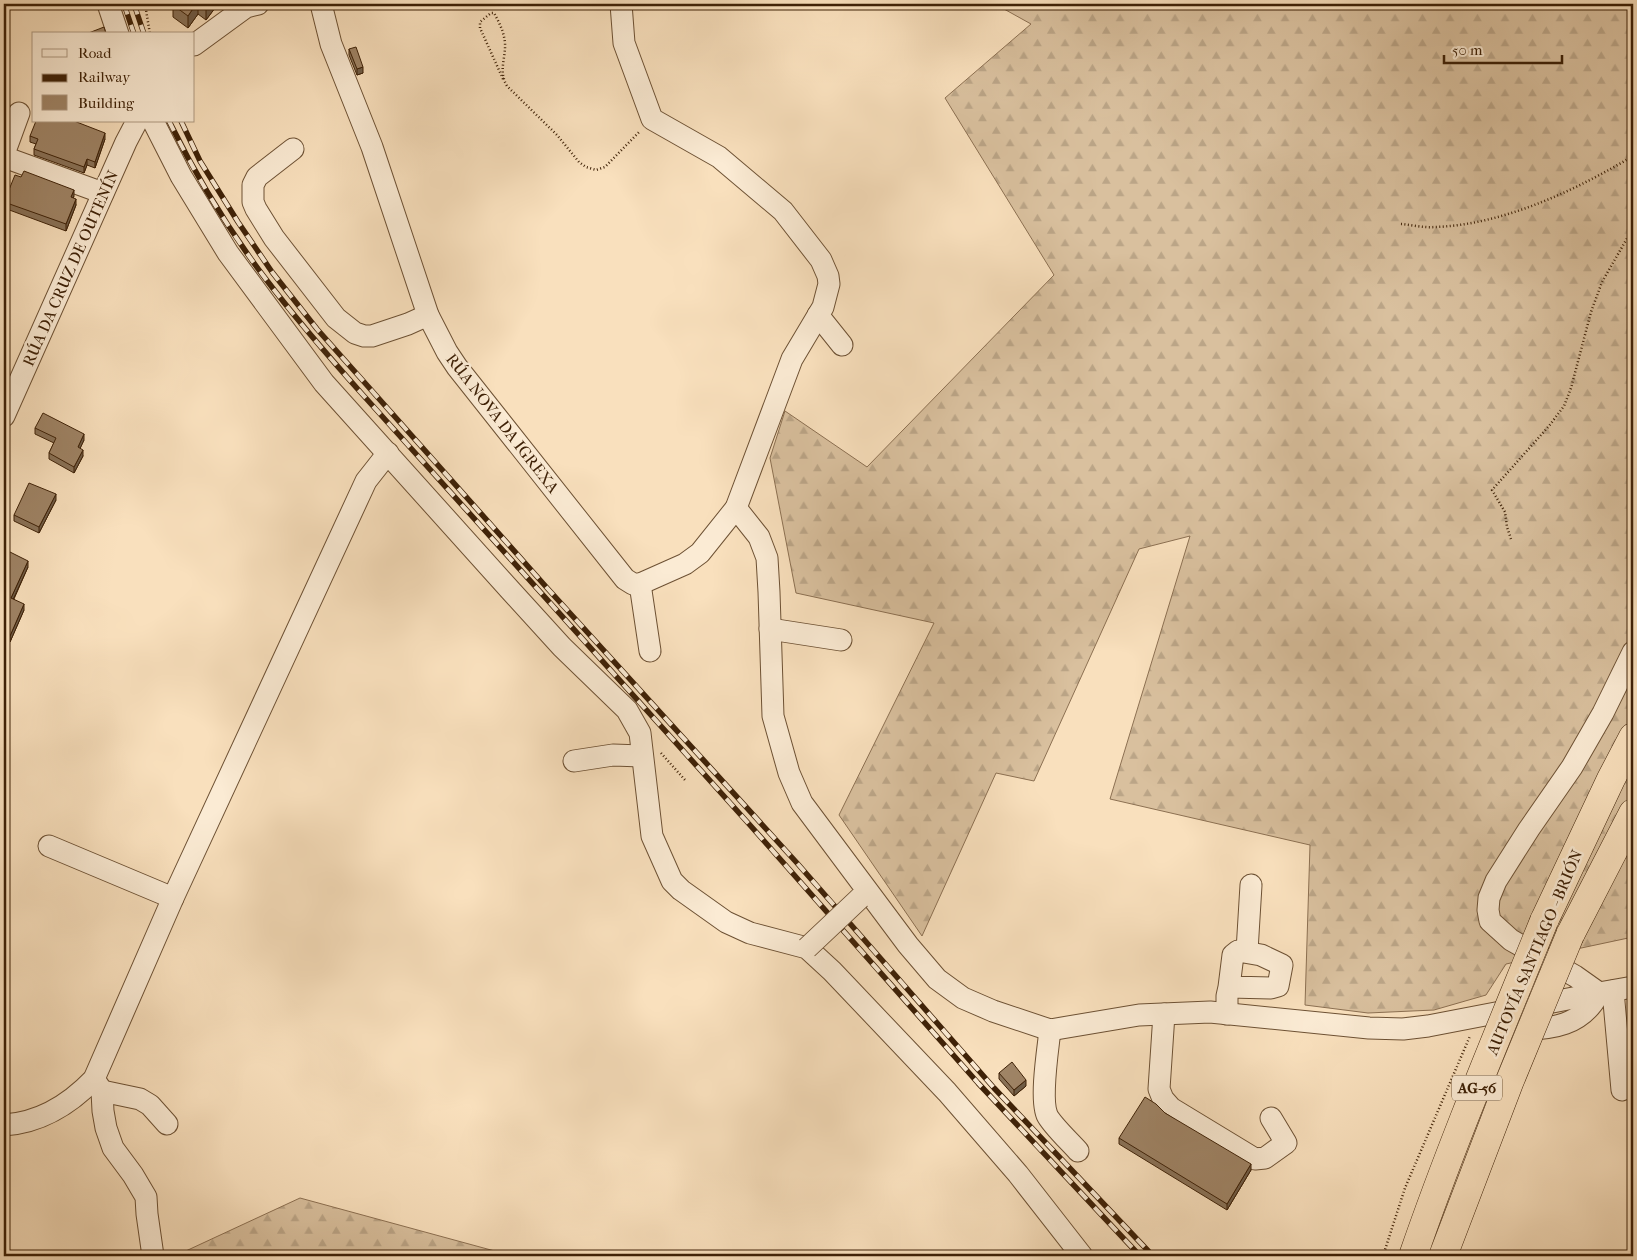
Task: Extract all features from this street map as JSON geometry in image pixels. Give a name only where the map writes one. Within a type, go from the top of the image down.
[{"type":"highway","name":"AUTOVÍA SANTIAGO - BRIÓN","points":[[1413,1256],[1476,1089],[1544,921],[1610,779],[1633,736]]},
{"type":"highway","name":"AUTOVÍA SANTIAGO - BRIÓN","points":[[1443,1256],[1509,1083],[1570,935],[1633,813]]},
{"type":"street","points":[[108,4],[117,32]]},
{"type":"street","points":[[195,44],[246,7],[258,4]]},
{"type":"street","name":"RÚA NOVA DA IGREXA","points":[[321,4],[331,44],[372,147],[428,315],[447,352],[463,375],[625,579],[633,584],[640,584]]},
{"type":"street","points":[[621,4],[624,43],[635,68],[652,119],[719,157],[783,211],[821,260],[828,276],[828,290],[818,315],[792,359],[736,508],[700,553],[685,564],[640,584],[650,651]]},
{"type":"street","points":[[19,113],[4,156],[103,193]]},
{"type":"street","name":"RÚA DA CRUZ DE OUTENÍN","points":[[4,416],[136,122]]},
{"type":"street","points":[[154,122],[181,176],[228,252],[324,383],[543,626],[627,710],[640,733],[652,836],[672,881],[681,890],[726,922],[750,933],[807,948],[832,971],[947,1092],[1018,1174],[1082,1256]]},
{"type":"street","points":[[293,149],[257,177],[253,185],[254,202],[256,209],[274,238],[336,318],[355,332],[364,336],[372,336],[428,315]]},
{"type":"street","points":[[818,315],[842,346]]},
{"type":"street","points":[[153,1256],[146,1197],[133,1175],[113,1148],[106,1128],[98,1085],[173,898],[366,481],[388,453]]},
{"type":"street","points":[[736,508],[760,537],[766,558],[773,716],[788,773],[802,803],[864,894],[937,979],[963,998],[992,1011],[1050,1030],[1139,1015],[1210,1012],[1369,1028],[1403,1029],[1470,1021],[1532,1006],[1622,989]]},
{"type":"street","points":[[770,629],[841,640]]},
{"type":"street","points":[[1622,989],[1575,976],[1511,940],[1490,921],[1488,910],[1489,898],[1496,881],[1529,828],[1572,767],[1603,713],[1633,652]]},
{"type":"street","points":[[574,761],[613,755],[642,756]]},
{"type":"street","points":[[49,846],[173,898]]},
{"type":"street","points":[[1247,952],[1251,886]]},
{"type":"street","points":[[807,948],[864,894]]},
{"type":"street","points":[[1227,1014],[1227,996],[1230,988],[1233,955],[1238,951],[1247,952],[1261,955],[1282,965],[1278,986],[1271,988],[1230,988]]},
{"type":"street","points":[[1470,1021],[1478,1029],[1549,1029],[1576,1019],[1593,1005],[1622,989]]},
{"type":"street","points":[[1622,989],[1622,1090]]},
{"type":"street","points":[[1164,1014],[1159,1089],[1163,1099],[1171,1108],[1255,1158],[1265,1158],[1286,1143],[1271,1118]]},
{"type":"street","points":[[1050,1030],[1045,1084],[1047,1116],[1078,1151]]},
{"type":"street","points":[[4,1126],[27,1122],[49,1113],[83,1091],[98,1085],[140,1098],[150,1105],[167,1124]]},
{"type":"path","points":[[145,4],[150,32]]},
{"type":"path","points":[[503,79],[502,70],[505,44],[501,26],[494,13],[491,13],[480,22],[480,28],[503,79],[507,86],[557,135],[579,162],[586,167],[596,170],[605,166],[652,119]]},
{"type":"path","points":[[1401,224],[1435,227],[1480,221],[1546,201],[1633,156]]},
{"type":"path","points":[[1511,539],[1505,512],[1492,490],[1549,426],[1564,406],[1571,388],[1590,312],[1602,282],[1633,228]]},
{"type":"path","points":[[640,733],[686,780]]},
{"type":"path","points":[[1383,1256],[1405,1188],[1454,1072],[1465,1051],[1471,1034],[1470,1021]]},
{"type":"green space","points":[[995,4],[1633,4],[1633,937],[1506,964],[1486,995],[1434,1010],[1368,1013],[1305,1005],[1310,845],[1110,799],[1190,536],[1139,549],[1034,781],[996,773],[922,936],[839,815],[934,623],[796,593],[770,458],[785,411],[867,467],[1054,275],[945,98],[1031,24]]},
{"type":"green space","points":[[300,1198],[513,1256],[175,1256]]},
{"type":"building","points":[[174,4],[196,4],[188,16]]},
{"type":"building","points":[[201,4],[209,4],[206,8]]},
{"type":"building","points":[[104,27],[105,32],[91,32]]},
{"type":"building","points":[[356,47],[363,67],[357,69],[349,49]]},
{"type":"building","points":[[36,122],[77,122],[105,133],[95,162],[87,159],[84,167],[34,149],[38,139],[30,136]]},
{"type":"building","points":[[24,171],[74,190],[71,197],[76,199],[66,224],[4,202],[15,175],[21,177]]},
{"type":"building","points":[[43,413],[84,434],[78,447],[83,450],[74,467],[49,453],[56,438],[35,428]]},
{"type":"building","points":[[29,483],[56,494],[39,527],[14,515]]},
{"type":"building","points":[[4,549],[28,561],[11,598],[24,604],[10,636],[4,633]]},
{"type":"building","points":[[1012,1062],[1026,1080],[1014,1090],[999,1073]]},
{"type":"building","points":[[1145,1097],[1165,1113],[1251,1164],[1227,1204],[1119,1138]]},
{"type":"railway","points":[[124,4],[133,32]]},
{"type":"railway","points":[[134,4],[143,32]]},
{"type":"railway","points":[[170,122],[201,182],[238,241],[325,352],[749,824],[978,1083],[1140,1256]]},
{"type":"railway","points":[[181,122],[200,161],[238,222],[272,272],[317,329],[548,589],[797,863],[994,1088],[1153,1256]]}]
